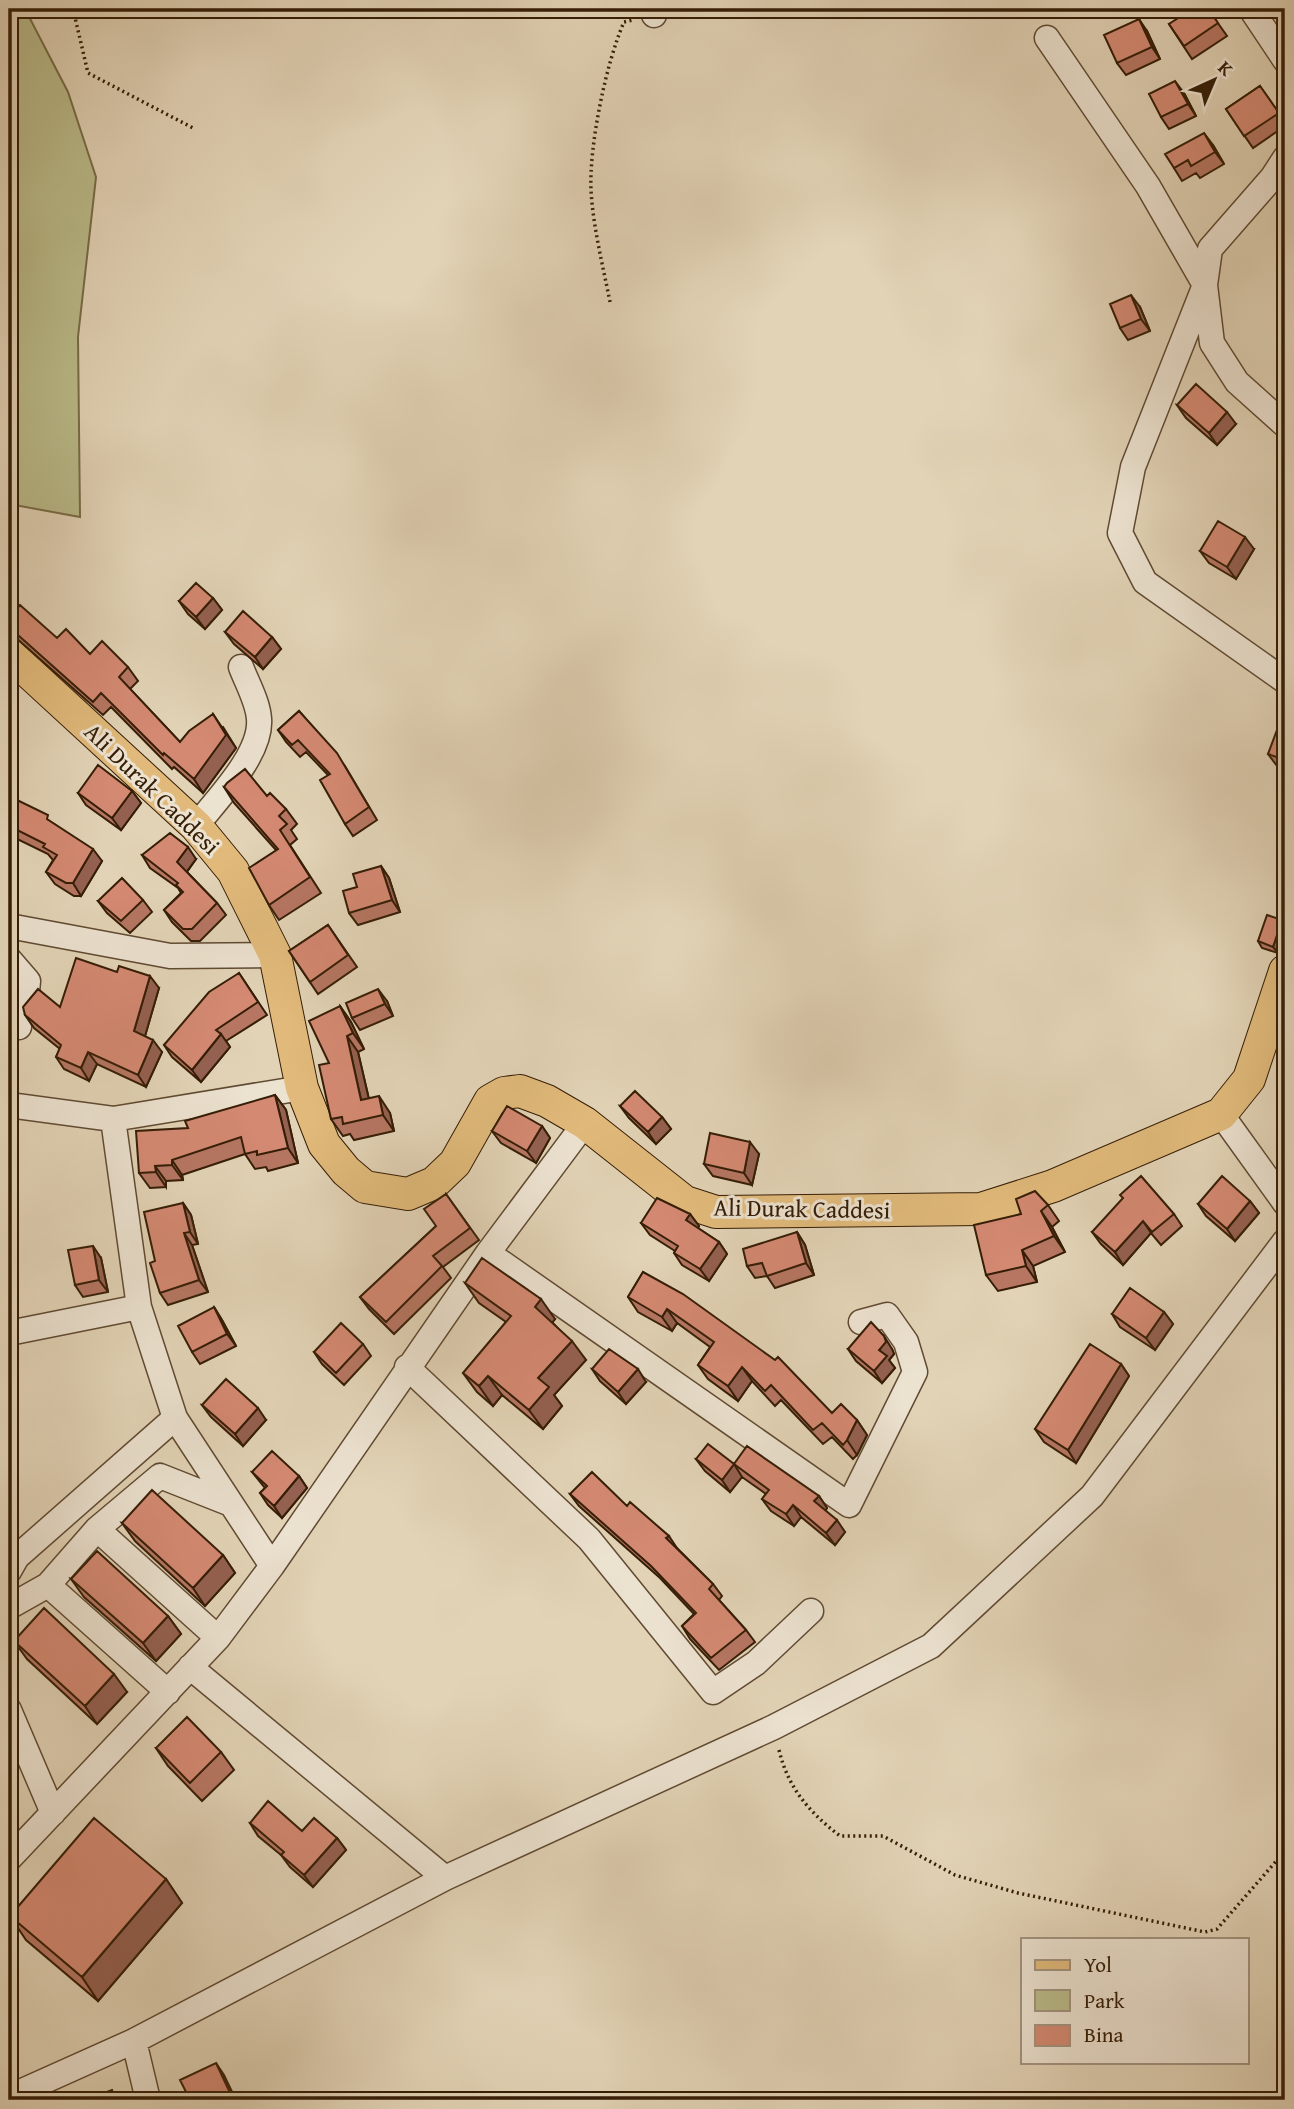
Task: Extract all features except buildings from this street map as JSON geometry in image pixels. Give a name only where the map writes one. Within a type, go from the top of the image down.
[{"type":"main road","name":"Ali Durak Caddesi","points":[[9,654],[196,826],[233,871],[275,956],[302,1088],[324,1144],[346,1171],[365,1187],[408,1194],[434,1182],[455,1163],[490,1101],[504,1093],[520,1091],[547,1101],[584,1123],[685,1202],[716,1212],[981,1209],[1053,1186],[1221,1114],[1249,1079],[1285,971]]},
{"type":"street","points":[[1251,9],[1285,60]]},
{"type":"street","points":[[1047,38],[1148,186],[1205,285],[1212,342],[1237,382],[1285,425]]},
{"type":"street","points":[[1285,158],[1272,178],[1210,249],[1205,285],[1133,467],[1120,533],[1145,582],[1285,681]]},
{"type":"street","points":[[196,826],[248,758],[257,740],[260,718],[241,667]]},
{"type":"street","points":[[9,926],[170,956],[275,956]]},
{"type":"street","points":[[9,959],[27,981],[26,1002],[14,1014],[19,1027]]},
{"type":"street","points":[[9,1105],[113,1119],[302,1088]]},
{"type":"street","points":[[1221,1114],[1285,1203]]},
{"type":"street","points":[[113,1119],[138,1307],[174,1418],[272,1566]]},
{"type":"street","points":[[9,1859],[218,1637],[272,1566],[407,1367],[584,1123]]},
{"type":"street","points":[[9,2097],[134,2041],[445,1878],[774,1727],[930,1646],[1092,1496],[1285,1241]]},
{"type":"street","points":[[488,1253],[849,1505],[915,1372],[906,1342],[887,1315],[861,1322]]},
{"type":"street","points":[[9,1333],[138,1307]]},
{"type":"street","points":[[407,1367],[589,1539],[713,1692],[756,1662],[811,1611]]},
{"type":"street","points":[[9,1571],[18,1557],[174,1418]]},
{"type":"street","points":[[9,1607],[48,1585],[97,1530],[160,1476],[231,1504]]},
{"type":"street","points":[[97,1530],[218,1637]]},
{"type":"street","points":[[48,1585],[168,1692]]},
{"type":"street","points":[[190,1667],[445,1878]]},
{"type":"street","points":[[9,1710],[53,1813]]},
{"type":"street","points":[[134,2041],[148,2100]]},
{"type":"path","points":[[73,9],[88,73],[195,129]]},
{"type":"path","points":[[610,302],[591,197],[592,155],[613,46],[624,22],[655,12]]},
{"type":"path","points":[[774,1727],[784,1772],[802,1802],[840,1836],[883,1836],[955,1875],[1018,1893],[1205,1932],[1217,1929],[1285,1851]]},
{"type":"green space","points":[[9,9],[25,9],[68,92],[96,177],[78,337],[80,517],[9,504]]}]
